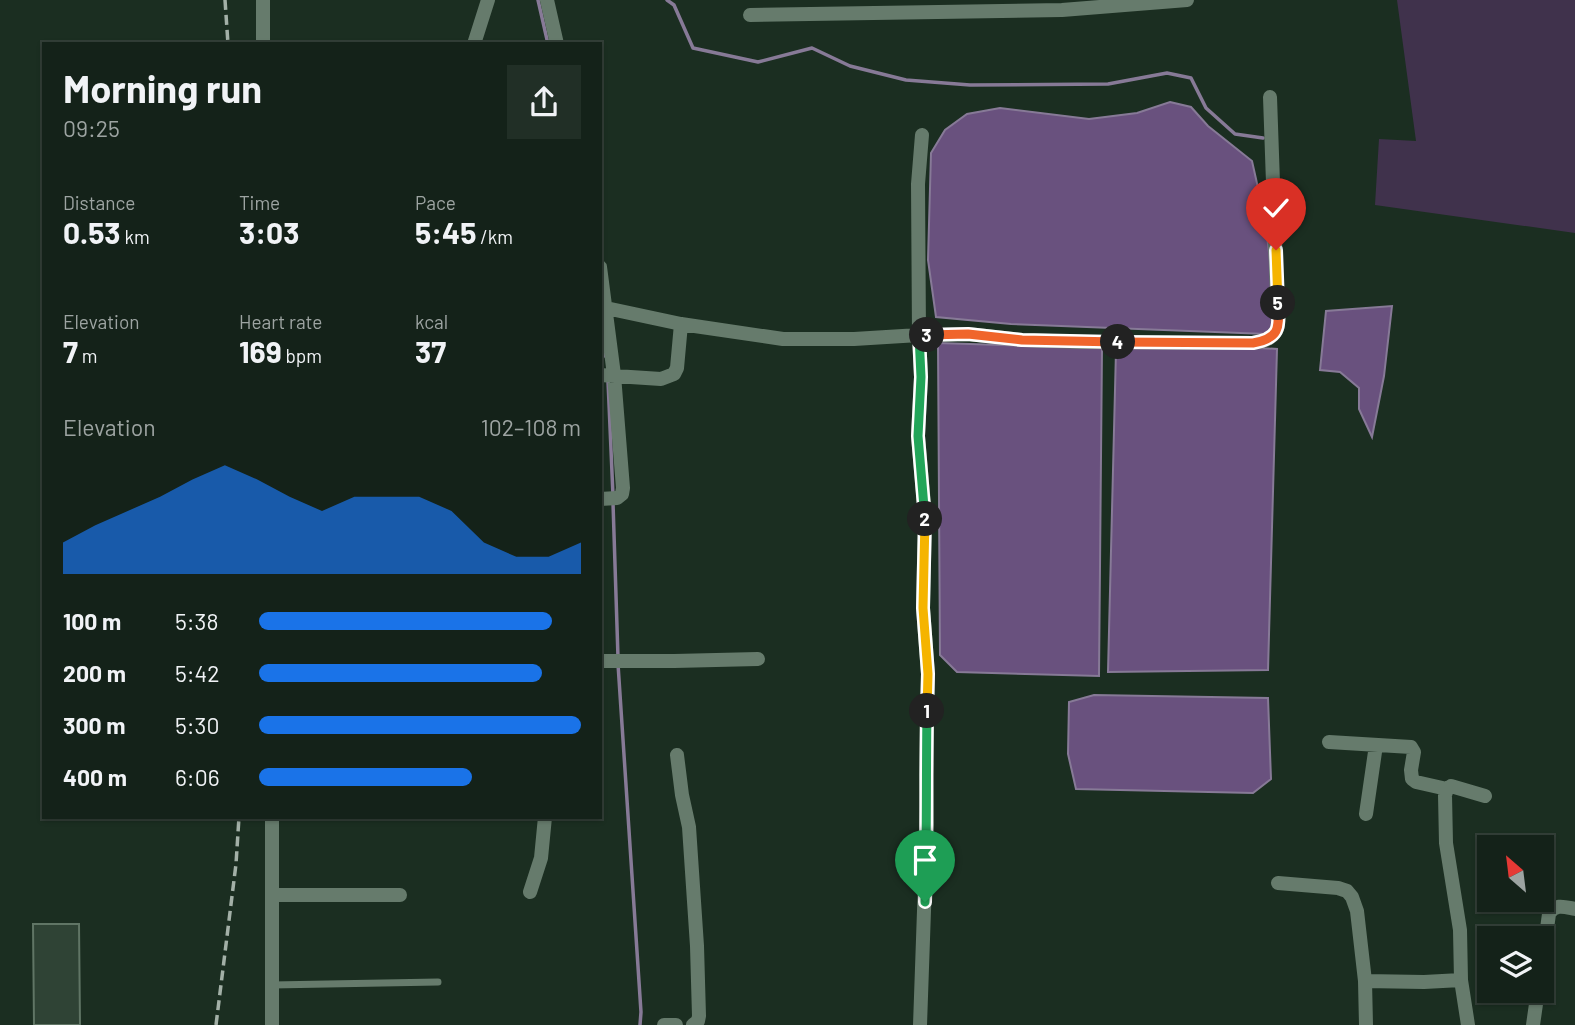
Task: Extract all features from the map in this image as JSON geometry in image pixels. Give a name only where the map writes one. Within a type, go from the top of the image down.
[{"type":"street","points":[[263,0],[263,42]]},
{"type":"street","points":[[475,42],[488,0]]},
{"type":"street","points":[[547,0],[557,42]]},
{"type":"street","points":[[750,15],[1186,0]]},
{"type":"street","points":[[606,308],[681,324],[783,339],[968,334],[1022,340],[1084,342],[1253,343],[1270,339],[1279,326],[1270,97]]},
{"type":"street","points":[[920,1025],[927,825],[928,674],[923,608],[925,516],[918,436],[921,377],[918,184],[922,135]]},
{"type":"street","points":[[602,281],[606,308],[606,375],[623,488],[622,495],[609,499]]},
{"type":"street","points":[[606,375],[661,379],[674,374],[677,368],[681,324]]},
{"type":"street","points":[[603,661],[758,659]]},
{"type":"street","points":[[1329,742],[1411,747],[1415,751],[1412,779],[1416,782],[1447,789],[1451,786],[1485,796]]},
{"type":"street","points":[[1366,814],[1376,745]]},
{"type":"street","points":[[677,755],[689,827],[697,946],[699,1016],[693,1025]]},
{"type":"street","points":[[1447,789],[1446,843],[1460,930],[1461,980],[1468,1025]]},
{"type":"street","points":[[272,819],[272,1025]]},
{"type":"street","points":[[530,892],[541,858],[545,819]]},
{"type":"street","points":[[1278,883],[1338,888],[1347,891],[1352,897],[1357,911],[1365,981],[1366,1025]]},
{"type":"street","points":[[272,895],[400,895]]},
{"type":"street","points":[[1547,926],[1549,914],[1555,907],[1575,909]]},
{"type":"street","points":[[1365,981],[1461,980]]},
{"type":"street","points":[[1534,1025],[1537,1003]]},
{"type":"street","points":[[664,1025],[676,1025]]},
{"type":"lane","points":[[272,985],[438,982]]},
{"type":"shaded area","points":[[1397,0],[1575,0],[1575,233],[1375,205],[1379,139],[1416,141]]},
{"type":"shaded area","points":[[1170,102],[1191,107],[1208,126],[1252,161],[1265,219],[1277,320],[1266,334],[1011,324],[936,317],[928,260],[931,153],[945,130],[967,114],[1000,108],[1089,119],[1137,113]]},
{"type":"shaded area","points":[[1392,306],[1384,376],[1372,437],[1359,409],[1359,388],[1340,372],[1320,370],[1326,311]]},
{"type":"shaded area","points":[[1129,341],[1277,349],[1268,670],[1108,672],[1116,350]]},
{"type":"shaded area","points":[[938,343],[1102,348],[1099,676],[957,672],[940,655]]},
{"type":"shaded area","points":[[1094,695],[1268,698],[1271,779],[1253,793],[1076,789],[1068,754],[1069,702]]},
{"type":"building","points":[[33,924],[79,924],[80,1025],[34,1025]]},
{"type":"waterway","points":[[538,0],[548,42]]},
{"type":"waterway","points":[[667,0],[674,5],[693,48],[758,62],[812,48],[850,66],[906,80],[970,85],[1108,84],[1167,73],[1191,78],[1206,108],[1235,134],[1263,138]]},
{"type":"waterway","points":[[602,339],[605,356]]},
{"type":"waterway","points":[[608,381],[613,496]]},
{"type":"waterway","points":[[613,503],[618,657]]},
{"type":"waterway","points":[[618,664],[640,1025]]},
{"type":"railway","points":[[225,0],[228,42]]},
{"type":"railway","points":[[216,1025],[236,864],[239,819]]},
{"type":"route","points":[[925,902],[928,674],[923,608],[925,516],[918,436],[921,377],[919,335],[968,334],[1022,340],[1084,342],[1265,341],[1270,339],[1279,326],[1276,250]]}]
